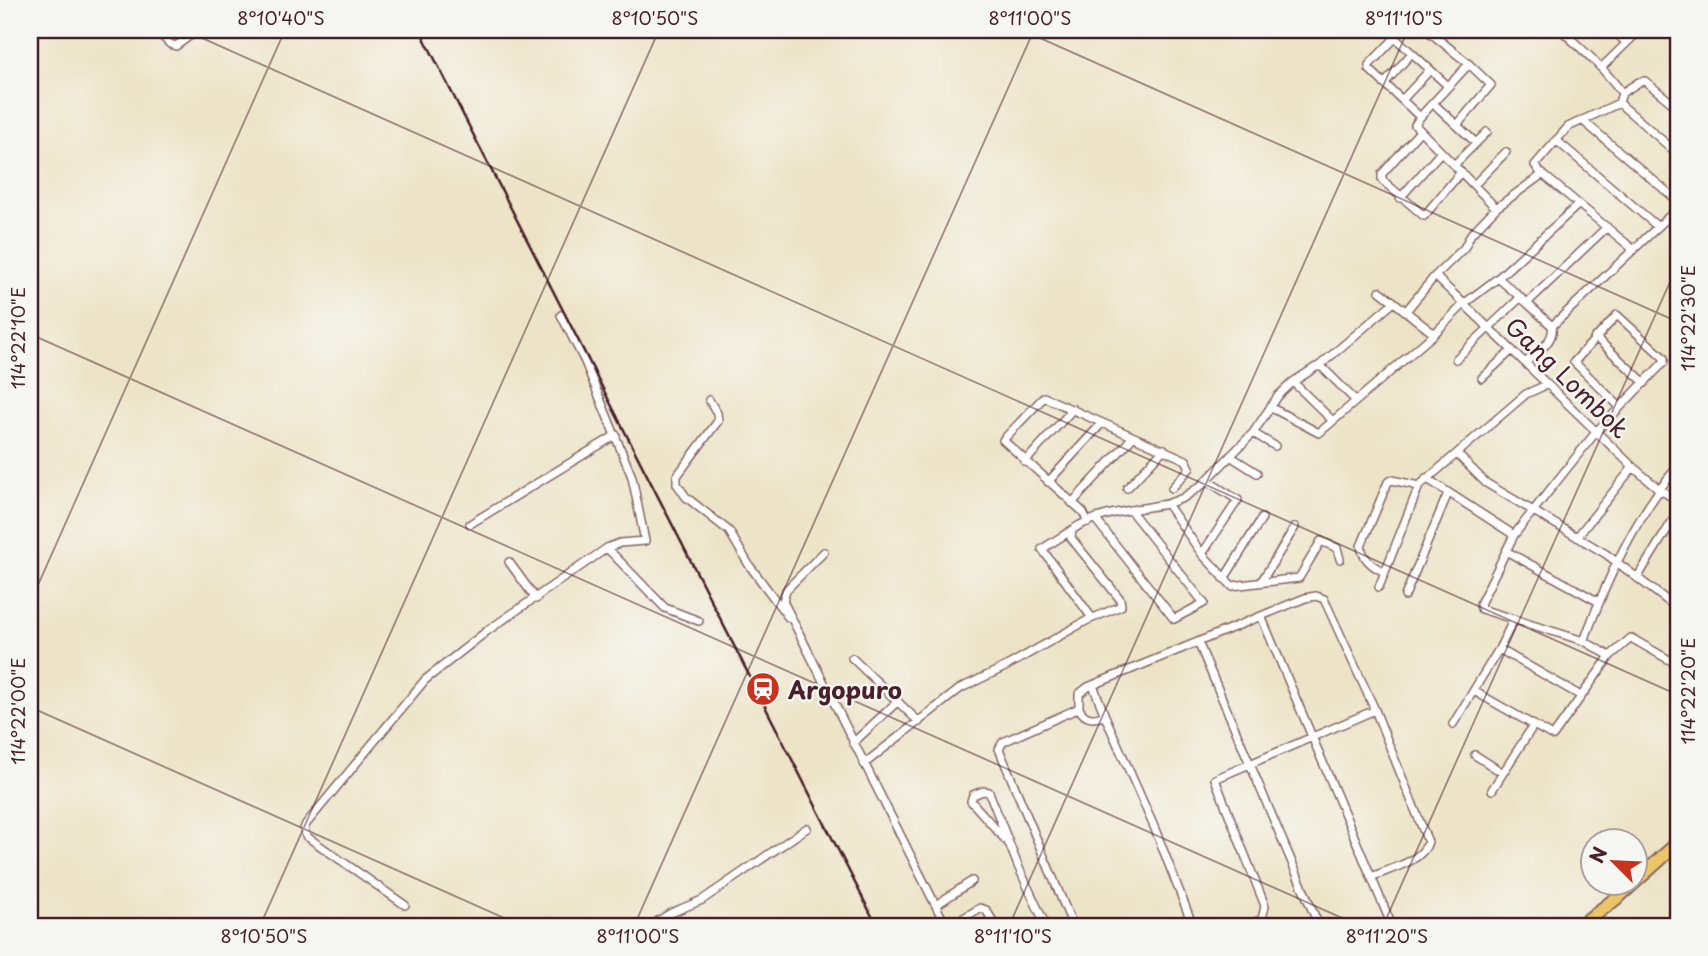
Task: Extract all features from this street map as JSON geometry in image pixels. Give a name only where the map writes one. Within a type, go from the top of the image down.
[{"type":"highway","points":[[1580,926],[1618,897],[1678,843]]},
{"type":"street","points":[[156,30],[176,47],[198,30]]},
{"type":"street","points":[[1389,30],[1448,86]]},
{"type":"street","points":[[1427,30],[1491,85],[1457,125]]},
{"type":"street","points":[[1561,30],[1602,67],[1622,93]]},
{"type":"street","points":[[1612,30],[1626,42]]},
{"type":"street","points":[[1602,67],[1640,30]]},
{"type":"street","points":[[1395,38],[1368,67],[1420,117]]},
{"type":"street","points":[[1384,84],[1412,53]]},
{"type":"street","points":[[1469,64],[1415,124],[1496,208]]},
{"type":"street","points":[[1402,100],[1430,70]]},
{"type":"street","points":[[1634,250],[1543,174],[1536,167],[1536,162],[1568,127],[1619,103],[1622,93],[1639,82],[1645,81],[1678,108]]},
{"type":"street","points":[[1433,103],[1476,143]]},
{"type":"street","points":[[1619,103],[1678,154]]},
{"type":"street","points":[[1582,120],[1678,201]]},
{"type":"street","points":[[1420,131],[1381,177],[1400,198],[1424,216],[1461,172]]},
{"type":"street","points":[[1454,165],[1486,132]]},
{"type":"street","points":[[1556,140],[1658,226]]},
{"type":"street","points":[[1400,198],[1441,152]]},
{"type":"street","points":[[1478,189],[1506,152]]},
{"type":"street","points":[[1406,311],[1435,276],[1464,248],[1471,234],[1496,208],[1543,174]]},
{"type":"street","points":[[1270,407],[1319,433],[1579,204]]},
{"type":"street","points":[[1552,326],[1678,208]]},
{"type":"street","points":[[1456,359],[1607,227]]},
{"type":"street","name":"Gang Lombok","points":[[1435,276],[1633,467],[1658,489],[1678,501]]},
{"type":"street","points":[[1498,278],[1552,326],[1551,339],[1525,363]]},
{"type":"street","points":[[1380,290],[1434,334]]},
{"type":"street","points":[[1091,618],[1042,549],[1088,522],[1130,510],[1167,504],[1191,493],[1253,433],[1270,407],[1293,382],[1319,366],[1394,302]]},
{"type":"street","points":[[405,905],[306,836],[303,829],[425,680],[487,631],[607,548],[620,542],[645,541],[632,477],[585,362],[561,316]]},
{"type":"street","points":[[1610,656],[1584,641],[1484,611],[1480,607],[1514,535],[1531,511],[1597,432],[1665,360],[1623,318],[1615,316],[1574,362],[1620,407]]},
{"type":"street","points":[[1595,337],[1645,383]]},
{"type":"street","points":[[1482,378],[1511,349]]},
{"type":"street","points":[[1319,366],[1356,401]]},
{"type":"street","points":[[1526,394],[1536,374]]},
{"type":"street","points":[[1293,382],[1332,421]]},
{"type":"street","points":[[1380,587],[1419,486],[1526,394],[1546,385]]},
{"type":"street","points":[[1088,522],[1083,512],[1004,442],[1004,438],[1044,397],[1186,460],[1190,468],[1171,488]]},
{"type":"street","points":[[709,400],[717,413],[718,421],[677,476],[677,484],[686,497],[729,531],[754,573],[796,629]]},
{"type":"street","points":[[1025,462],[1073,409]]},
{"type":"street","points":[[1048,482],[1102,423]]},
{"type":"street","points":[[1253,433],[1275,446]]},
{"type":"street","points":[[470,524],[616,435]]},
{"type":"street","points":[[1072,503],[1133,436]]},
{"type":"street","points":[[1127,488],[1164,449]]},
{"type":"street","points":[[1457,454],[1486,483],[1616,562],[1673,605],[1678,616]]},
{"type":"street","points":[[1230,456],[1257,473]]},
{"type":"street","points":[[1584,641],[1616,562],[1658,489],[1678,466]]},
{"type":"street","points":[[1577,537],[1633,467]]},
{"type":"street","points":[[1426,478],[1514,535]]},
{"type":"street","points":[[1202,554],[1238,499],[1206,480]]},
{"type":"street","points":[[1385,572],[1371,564],[1361,547],[1388,482],[1392,480],[1419,486]]},
{"type":"street","points":[[1405,596],[1448,493]]},
{"type":"street","points":[[1167,504],[1202,554],[1232,586],[1299,578],[1321,541],[1337,548],[1340,559]]},
{"type":"street","points":[[1096,520],[1174,619],[1204,603],[1130,510]]},
{"type":"street","points":[[1637,578],[1678,512]]},
{"type":"street","points":[[1224,579],[1262,518]]},
{"type":"street","points":[[1261,582],[1295,527]]},
{"type":"street","points":[[864,764],[961,688],[1005,667],[1091,618],[1121,606],[1121,602],[1071,538],[1072,530]]},
{"type":"street","points":[[607,548],[665,608],[699,621]]},
{"type":"street","points":[[824,551],[784,594],[783,601],[948,926],[980,908],[986,910],[996,926]]},
{"type":"street","points":[[1506,551],[1599,602]]},
{"type":"street","points":[[509,562],[536,599]]},
{"type":"street","points":[[1105,716],[1089,719],[1084,716],[1079,708],[1079,694],[1082,690],[1305,598],[1316,596],[1324,599],[1375,710],[1428,842],[1426,850],[1416,857],[1371,877]]},
{"type":"street","points":[[1673,605],[1678,597]]},
{"type":"street","points":[[1261,616],[1392,926]]},
{"type":"street","points":[[1453,724],[1514,619]]},
{"type":"street","points":[[1474,691],[1553,736],[1610,656],[1631,638],[1678,665]]},
{"type":"street","points":[[1198,642],[1319,926]]},
{"type":"street","points":[[1499,649],[1581,696]]},
{"type":"street","points":[[852,658],[919,722]]},
{"type":"street","points":[[1093,685],[1155,828],[1193,926]]},
{"type":"street","points":[[853,743],[898,701]]},
{"type":"street","points":[[1073,926],[999,749],[1003,742],[1079,708]]},
{"type":"street","points":[[1246,926],[1262,919],[1265,906],[1215,779],[1375,710]]},
{"type":"street","points":[[1492,790],[1534,726]]},
{"type":"street","points":[[1475,755],[1503,773]]},
{"type":"street","points":[[1009,844],[971,801],[973,795],[989,792],[1046,926]]},
{"type":"street","points":[[650,926],[671,913],[702,900],[807,828]]},
{"type":"street","points":[[936,905],[972,881]]},
{"type":"railway","points":[[420,30],[877,926]]},
{"type":"place","name":"Argopuro","points":[[763,689]]}]
